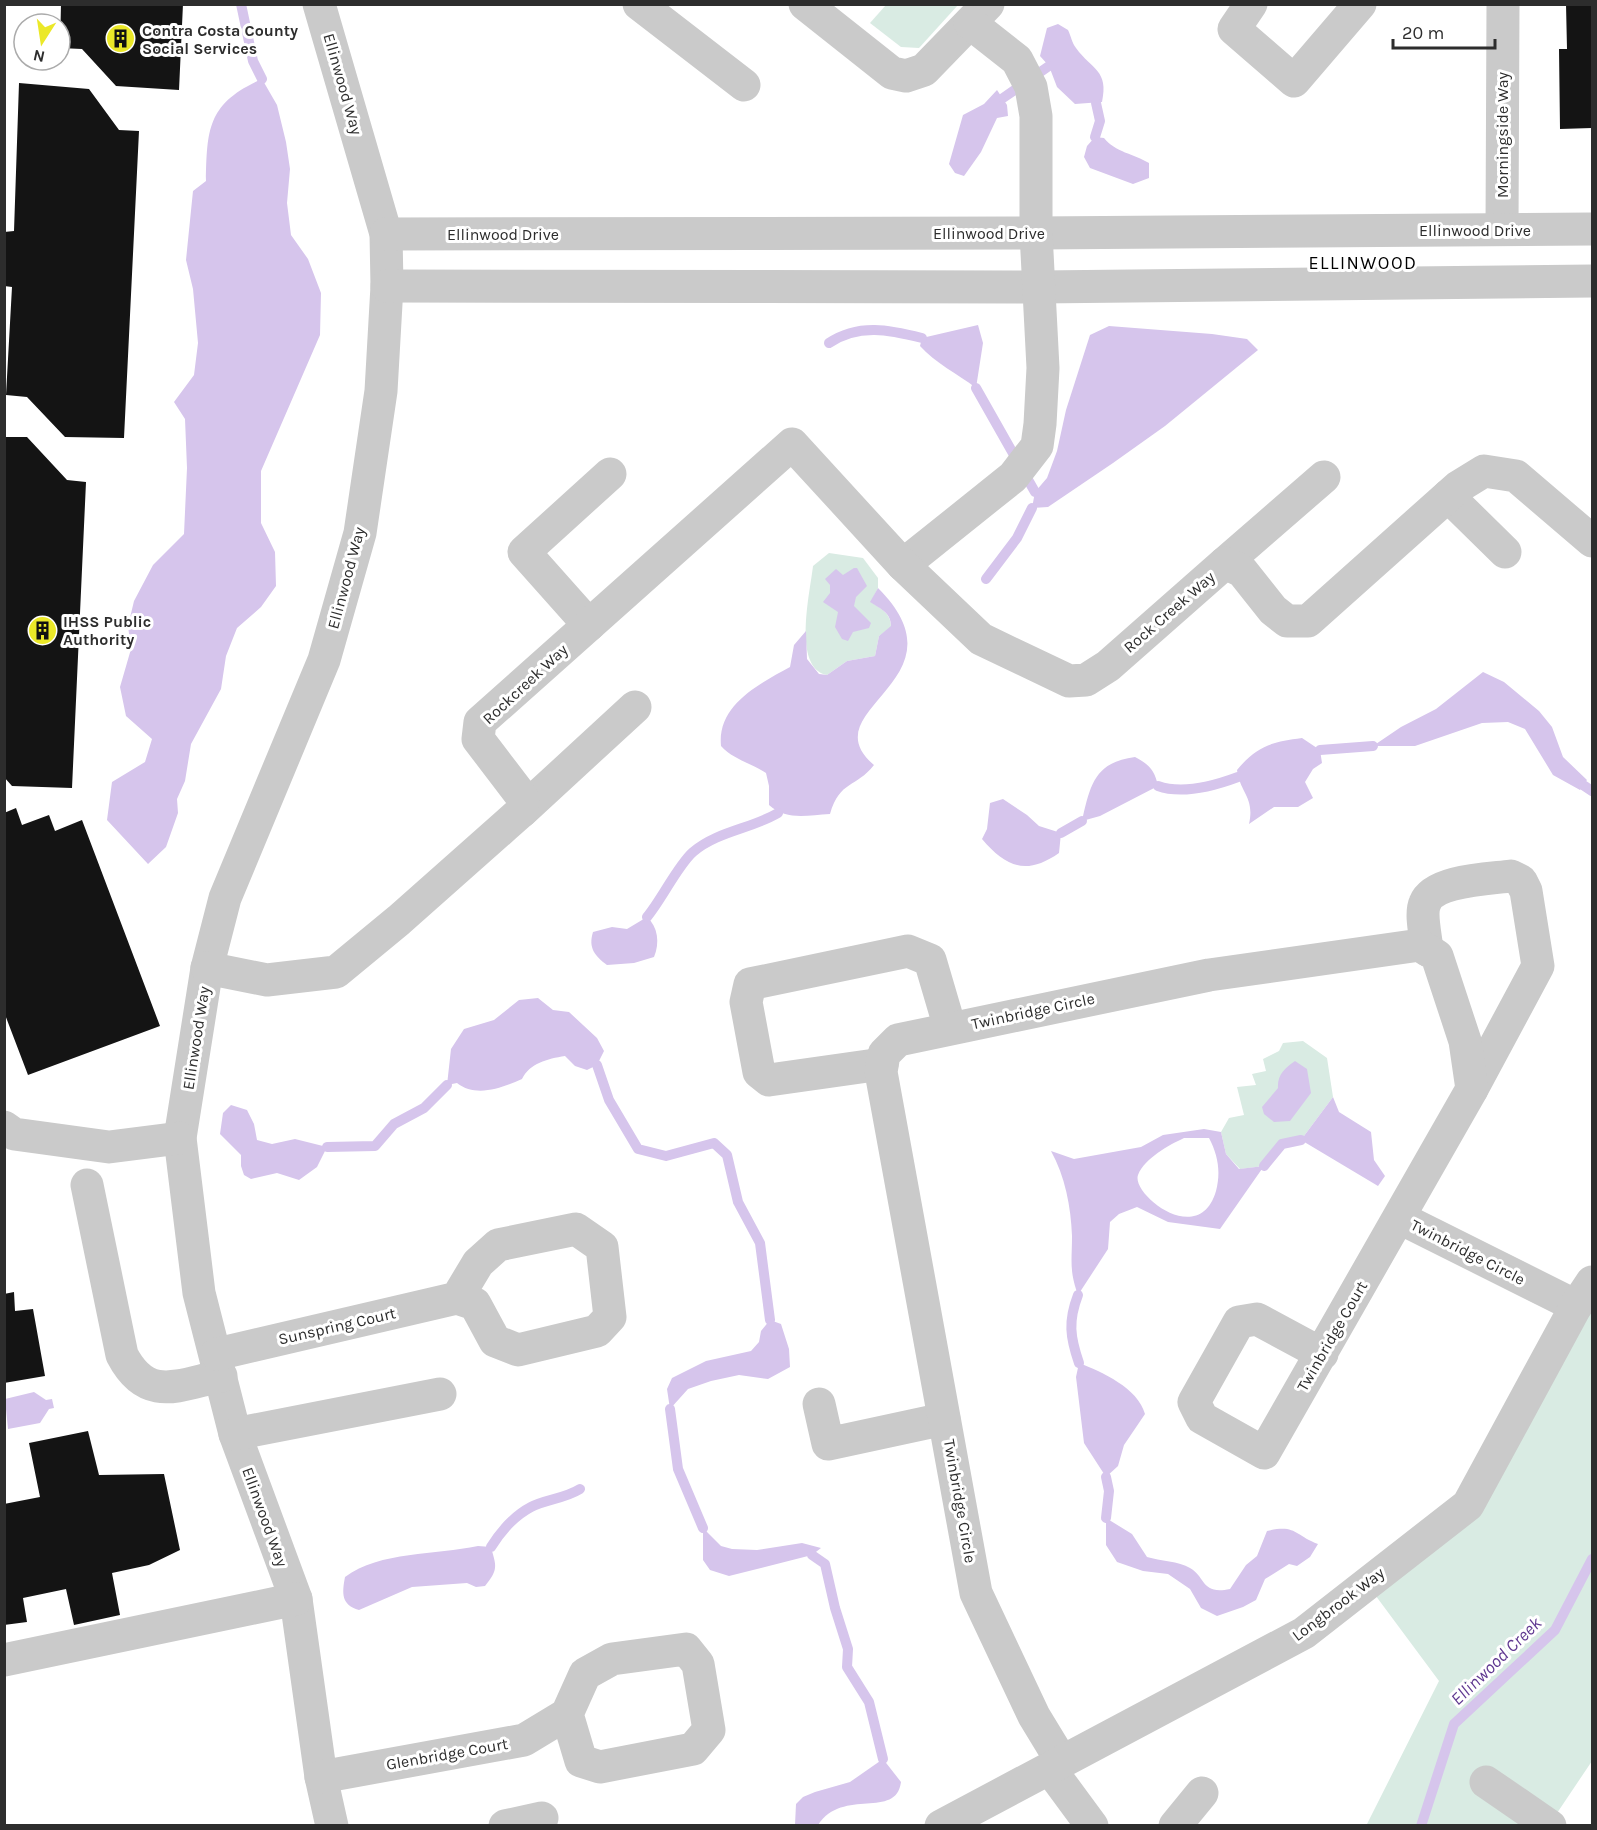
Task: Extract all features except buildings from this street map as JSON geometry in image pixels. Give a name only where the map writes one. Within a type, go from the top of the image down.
[{"type":"street","name":"Ellinwood Way","points":[[319,4],[386,234],[387,286],[381,391],[360,533],[324,660],[225,898],[207,968],[180,1138],[199,1293],[235,1434],[296,1599],[321,1777],[332,1826]]},
{"type":"street","points":[[639,4],[744,85]]},
{"type":"street","points":[[805,4],[892,73],[906,76],[924,70],[979,14],[1017,60],[1031,87],[1036,116],[1035,233],[1043,368],[1037,446],[1013,477],[903,565]]},
{"type":"street","points":[[1251,4],[1234,29],[1294,81],[1360,4]]},
{"type":"street","name":"Morningside Way","points":[[1502,229],[1503,4]]},
{"type":"street","name":"Ellinwood Drive","points":[[386,234],[1593,229]]},
{"type":"street","points":[[387,286],[1039,286],[1593,281]]},
{"type":"street","name":"Rock Creek Way","points":[[792,444],[903,565],[981,639],[1068,681],[1086,680],[1108,666],[1225,564],[1242,571],[1273,610],[1287,621],[1308,621],[1448,496],[1484,471],[1516,476],[1593,541]]},
{"type":"street","name":"Rockcreek Way","points":[[522,811],[523,798],[478,739],[480,722],[792,444]]},
{"type":"street","points":[[589,625],[524,552],[610,474]]},
{"type":"street","points":[[1225,564],[1324,477]]},
{"type":"street","points":[[1448,496],[1505,552]]},
{"type":"street","points":[[207,968],[267,980],[336,972],[399,920],[522,811],[635,707]]},
{"type":"street","name":"Twinbridge Circle","points":[[1427,950],[1424,904],[1443,886],[1511,876],[1521,881],[1526,891],[1538,966],[1400,1218],[1584,1294]]},
{"type":"street","name":"Twinbridge Circle","points":[[1092,1826],[1056,1766],[976,1593],[881,1072],[884,1054],[898,1040],[1209,975],[1420,945],[1427,950]]},
{"type":"street","points":[[1427,950],[1437,956],[1465,1041],[1472,1089]]},
{"type":"street","points":[[882,1064],[769,1080],[759,1072],[746,1002],[750,984],[908,951],[930,960],[950,1028]]},
{"type":"street","points":[[4,1127],[14,1134],[109,1147],[180,1138]]},
{"type":"street","name":"Sunspring Court","points":[[87,1185],[122,1355],[132,1373],[148,1385],[167,1388],[219,1365],[458,1298]]},
{"type":"street","name":"Twinbridge Court","points":[[1322,1354],[1257,1319],[1239,1322],[1194,1402],[1202,1418],[1264,1453],[1322,1354],[1400,1218]]},
{"type":"street","points":[[576,1229],[602,1247],[610,1317],[597,1330],[518,1350],[495,1341],[475,1304],[458,1298],[478,1263],[498,1245],[576,1229]]},
{"type":"street","name":"Longbrook Way","points":[[941,1826],[1304,1634],[1468,1505],[1584,1294]]},
{"type":"street","points":[[235,1434],[440,1394]]},
{"type":"street","points":[[819,1404],[828,1444],[944,1419]]},
{"type":"street","points":[[4,1660],[296,1599]]},
{"type":"street","points":[[686,1648],[698,1664],[709,1730],[693,1749],[600,1767],[581,1761],[567,1714],[585,1674],[612,1659],[686,1648]]},
{"type":"street","name":"Glenbridge Court","points":[[321,1777],[524,1740],[567,1714]]},
{"type":"street","points":[[1486,1782],[1550,1826]]},
{"type":"street","points":[[1174,1826],[1202,1793]]},
{"type":"street","points":[[505,1826],[542,1818]]},
{"type":"shaded area","points":[[886,5],[958,5],[919,48],[901,47],[870,23]]},
{"type":"shaded area","points":[[1058,24],[1068,30],[1073,44],[1098,71],[1103,83],[1102,102],[1075,104],[1057,87],[1049,66],[1040,56],[1047,28]]},
{"type":"shaded area","points":[[262,79],[277,105],[286,142],[290,169],[287,203],[291,235],[308,259],[321,293],[320,335],[261,471],[261,523],[275,552],[276,586],[261,607],[237,628],[226,656],[221,689],[191,744],[185,781],[177,799],[178,813],[166,847],[148,864],[107,820],[112,782],[145,762],[152,739],[126,716],[120,687],[131,649],[128,626],[134,601],[153,565],[184,534],[187,468],[185,419],[174,402],[194,375],[198,343],[193,289],[186,260],[193,191],[206,181],[208,146],[214,119],[231,98]]},
{"type":"shaded area","points":[[997,90],[1007,105],[1008,116],[997,118],[981,152],[964,176],[955,173],[949,164],[963,115],[984,104]]},
{"type":"shaded area","points":[[1095,137],[1104,138],[1119,150],[1149,163],[1149,178],[1133,184],[1090,168],[1084,157],[1087,146]]},
{"type":"shaded area","points":[[978,325],[983,343],[976,388],[920,346],[922,338]]},
{"type":"shaded area","points":[[1109,326],[1247,339],[1258,350],[1165,426],[1113,463],[1048,507],[1032,508],[1035,492],[1047,478],[1057,451],[1066,410],[1090,335]]},
{"type":"shaded area","points":[[829,553],[863,558],[878,578],[878,588],[871,602],[887,615],[891,627],[879,636],[875,656],[847,661],[827,675],[816,669],[810,659],[806,645],[806,628],[813,566]]},
{"type":"shaded area","points":[[857,568],[867,586],[856,597],[854,606],[871,623],[869,628],[853,632],[848,641],[842,639],[835,627],[838,612],[823,602],[830,593],[830,585],[825,579],[836,569],[843,575]]},
{"type":"shaded area","points":[[878,588],[902,620],[907,647],[900,670],[860,727],[859,745],[874,765],[839,795],[830,814],[798,816],[776,810],[769,805],[766,773],[731,755],[721,746],[726,719],[742,697],[790,667],[794,645],[806,631],[807,659],[819,674],[827,675],[847,661],[875,656],[879,636],[891,626],[887,615],[870,602]]},
{"type":"shaded area","points":[[1483,672],[1504,682],[1539,711],[1552,727],[1563,757],[1587,780],[1580,790],[1553,775],[1525,729],[1508,722],[1482,723],[1415,746],[1373,746],[1401,727],[1436,709]]},
{"type":"shaded area","points":[[1302,738],[1320,750],[1322,763],[1313,769],[1305,782],[1313,798],[1298,807],[1274,807],[1249,824],[1249,801],[1237,770],[1251,755],[1265,746]]},
{"type":"shaded area","points":[[1135,757],[1151,768],[1158,786],[1100,816],[1082,821],[1088,797],[1097,777],[1111,764]]},
{"type":"shaded area","points":[[1003,799],[1039,826],[1061,833],[1059,853],[1047,860],[1026,866],[1008,862],[991,849],[982,839],[987,829],[990,803]]},
{"type":"shaded area","points":[[647,917],[654,926],[657,936],[654,957],[634,963],[607,965],[596,955],[591,943],[593,932],[612,927],[627,929]]},
{"type":"shaded area","points":[[538,998],[553,1010],[569,1012],[597,1038],[604,1051],[597,1065],[587,1070],[575,1066],[565,1056],[534,1065],[522,1079],[498,1088],[481,1091],[464,1088],[457,1083],[447,1085],[451,1049],[464,1029],[494,1020],[519,1000]]},
{"type":"shaded area","points":[[1303,1041],[1327,1058],[1333,1097],[1301,1140],[1282,1144],[1264,1166],[1240,1169],[1226,1154],[1221,1132],[1229,1118],[1244,1115],[1237,1087],[1256,1085],[1252,1074],[1266,1071],[1263,1059],[1279,1051],[1283,1043]]},
{"type":"shaded area","points":[[1295,1061],[1307,1069],[1311,1093],[1290,1121],[1274,1122],[1264,1114],[1262,1107],[1278,1088],[1282,1072]]},
{"type":"shaded area","points":[[1333,1097],[1339,1112],[1371,1132],[1374,1160],[1385,1176],[1378,1186],[1301,1140]]},
{"type":"shaded area","points":[[231,1105],[247,1110],[254,1124],[257,1140],[272,1144],[295,1139],[327,1147],[317,1167],[299,1180],[277,1173],[251,1179],[244,1175],[241,1155],[220,1134],[223,1113]]},
{"type":"shaded area","points":[[1204,1129],[1221,1132],[1226,1154],[1239,1169],[1264,1166],[1220,1229],[1168,1222],[1137,1207],[1119,1214],[1110,1222],[1108,1249],[1078,1295],[1072,1272],[1069,1203],[1064,1181],[1051,1151],[1074,1159],[1141,1147],[1163,1135]],"holes":[[[1184,1138],[1209,1138],[1215,1151],[1218,1177],[1216,1191],[1207,1208],[1196,1216],[1182,1216],[1168,1212],[1155,1204],[1139,1184],[1138,1175],[1141,1169],[1165,1148]]]},
{"type":"shaded area","points":[[1592,1282],[1592,1761],[1549,1825],[1366,1826],[1439,1681],[1367,1584],[1468,1505]]},
{"type":"shaded area","points":[[770,1320],[781,1324],[789,1349],[790,1367],[768,1379],[739,1375],[688,1389],[670,1409],[667,1389],[672,1378],[706,1361],[751,1351],[759,1342],[761,1331]]},
{"type":"shaded area","points":[[1079,1363],[1118,1382],[1135,1396],[1145,1414],[1124,1445],[1118,1466],[1106,1477],[1084,1443],[1076,1377]]},
{"type":"shaded area","points":[[34,1392],[46,1400],[52,1399],[54,1408],[49,1409],[40,1423],[8,1429],[5,1399]]},
{"type":"shaded area","points":[[1106,1518],[1132,1534],[1147,1557],[1186,1566],[1214,1590],[1230,1589],[1246,1565],[1257,1556],[1267,1531],[1284,1529],[1294,1531],[1318,1544],[1310,1557],[1297,1566],[1289,1564],[1265,1579],[1256,1600],[1217,1616],[1201,1608],[1190,1589],[1168,1574],[1143,1571],[1117,1562],[1106,1545]]},
{"type":"shaded area","points":[[703,1528],[721,1546],[732,1549],[757,1550],[802,1543],[821,1548],[812,1555],[729,1576],[710,1570],[703,1560]]},
{"type":"shaded area","points":[[478,1546],[491,1547],[495,1563],[493,1575],[485,1586],[476,1587],[467,1583],[412,1587],[359,1610],[349,1605],[344,1598],[345,1577],[375,1562]]},
{"type":"shaded area","points":[[883,1759],[901,1782],[897,1793],[889,1799],[841,1808],[829,1814],[818,1825],[795,1825],[796,1804],[803,1797],[850,1782]]},
{"type":"waterway","points":[[241,4],[253,61],[262,79]]},
{"type":"waterway","points":[[1003,98],[1049,66]]},
{"type":"waterway","points":[[1095,137],[1100,121],[1096,103]]},
{"type":"waterway","points":[[829,343],[852,333],[875,330],[922,338]]},
{"type":"waterway","points":[[976,388],[1035,492]]},
{"type":"waterway","points":[[986,579],[1017,538],[1032,508]]},
{"type":"waterway","points":[[1320,750],[1373,746]]},
{"type":"waterway","points":[[1158,786],[1168,789],[1188,789],[1209,786],[1238,777]]},
{"type":"waterway","points":[[1583,785],[1592,791]]},
{"type":"waterway","points":[[647,917],[693,852],[713,839],[778,813]]},
{"type":"waterway","points":[[1061,833],[1082,821]]},
{"type":"waterway","points":[[597,1065],[609,1100],[638,1149],[666,1156],[714,1143],[727,1155],[738,1202],[760,1243],[770,1320]]},
{"type":"waterway","points":[[327,1147],[375,1146],[394,1124],[424,1108],[447,1085]]},
{"type":"waterway","points":[[1264,1166],[1282,1144],[1301,1140]]},
{"type":"waterway","points":[[1078,1295],[1071,1329],[1079,1363]]},
{"type":"waterway","points":[[670,1409],[678,1469],[703,1528]]},
{"type":"waterway","points":[[1106,1477],[1109,1491],[1106,1518]]},
{"type":"waterway","points":[[491,1547],[508,1524],[525,1511],[537,1504],[580,1489]]},
{"type":"waterway","points":[[812,1555],[825,1564],[835,1608],[848,1649],[847,1667],[869,1702],[883,1759]]},
{"type":"waterway","name":"Ellinwood Creek","points":[[1421,1826],[1454,1724],[1555,1630],[1592,1559]]},
{"type":"place","name":"Contra Costa County Social Services","points":[[121,39]]},
{"type":"place","name":"IHSS Public Authority","points":[[42,630]]},
{"type":"district","name":"ELLINWOOD","points":[[1363,263]]}]
